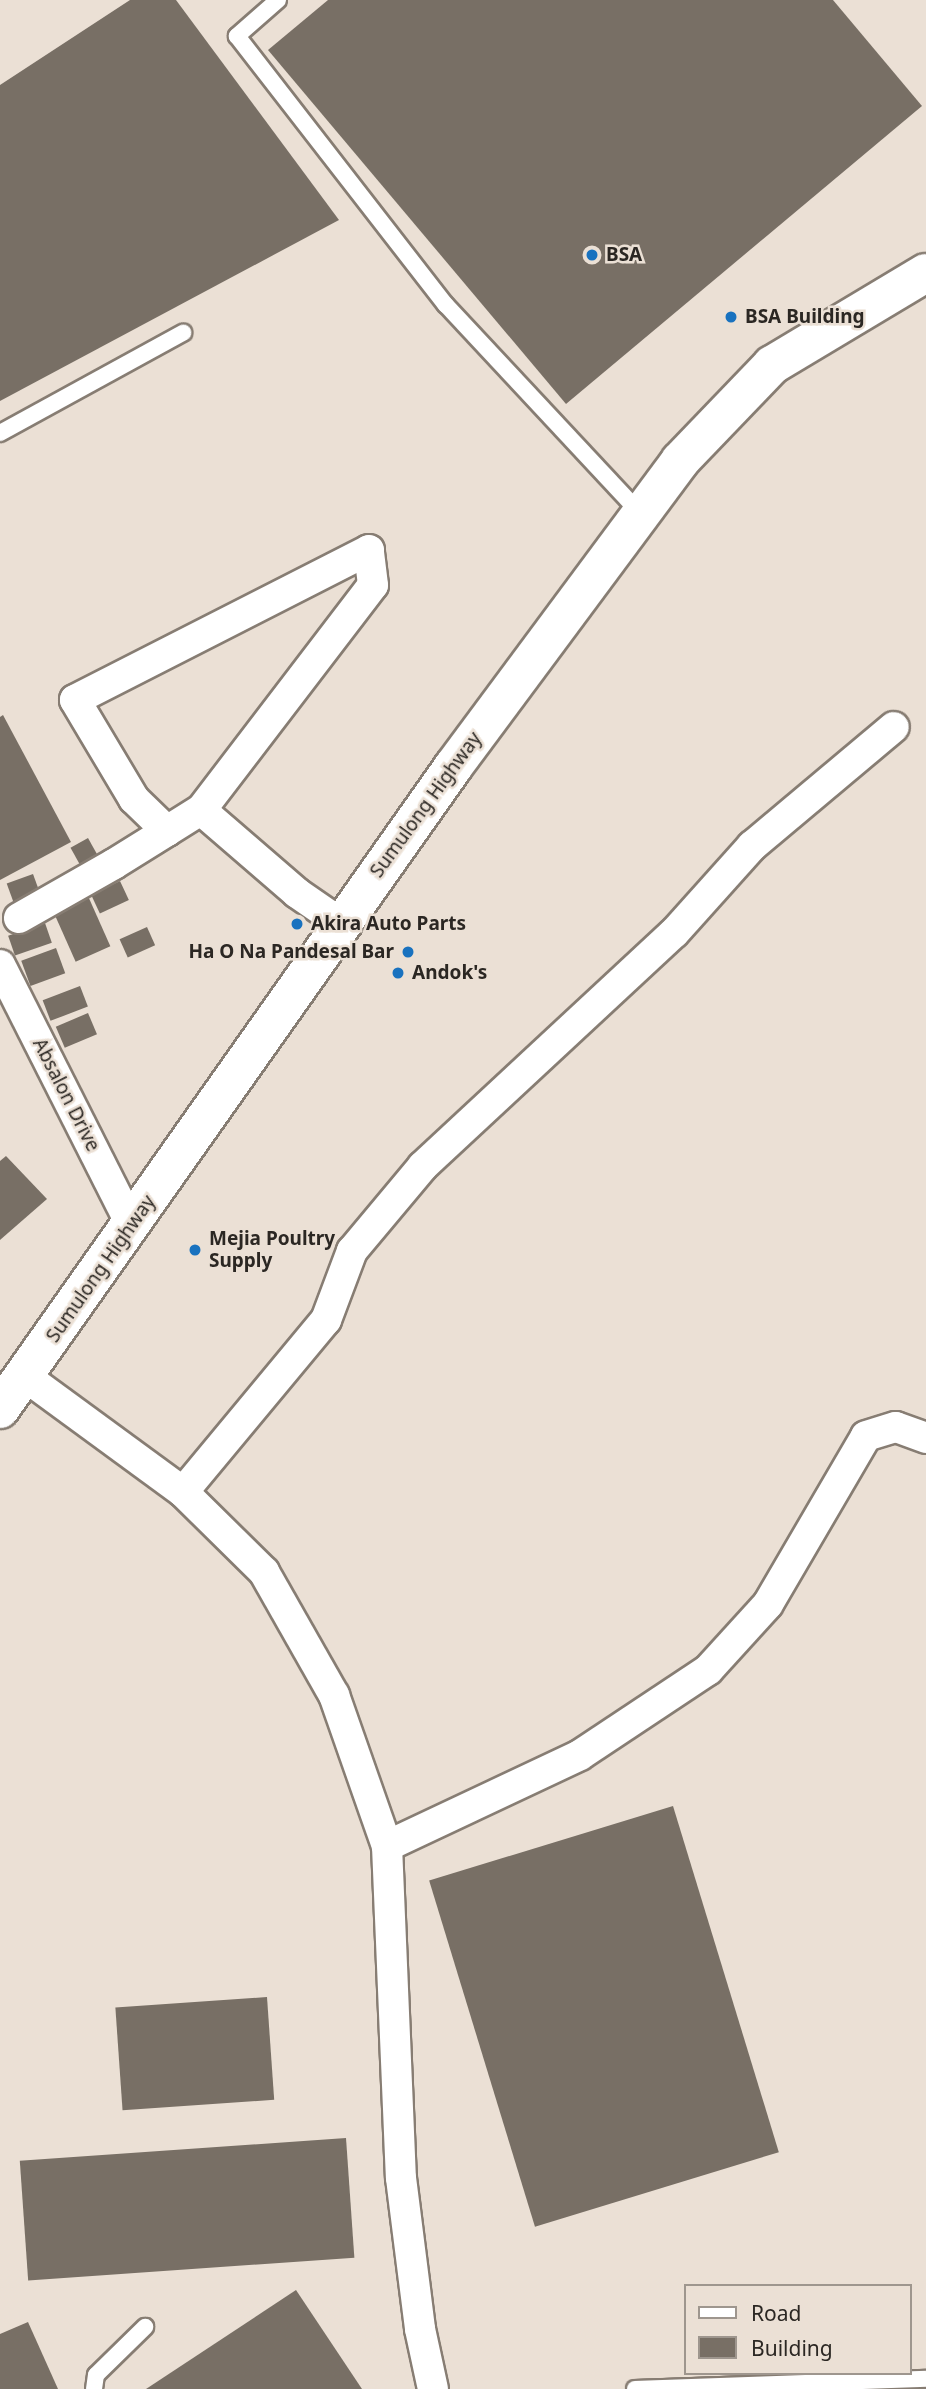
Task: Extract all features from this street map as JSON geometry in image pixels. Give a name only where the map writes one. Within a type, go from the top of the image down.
[{"type":"main road","name":"Sumulong Highway","points":[[0,1409],[26,1377],[342,924],[639,512],[680,461],[772,365],[926,273]]},
{"type":"street","points":[[19,918],[167,831],[201,810],[373,585],[369,550],[75,700],[134,800],[167,831]]},
{"type":"street","points":[[183,1492],[326,1320],[352,1251],[423,1166],[674,933],[752,846],[894,727]]},
{"type":"street","points":[[201,810],[296,893],[342,924]]},
{"type":"street","name":"Absalon Drive","points":[[0,965],[132,1226]]},
{"type":"street","points":[[26,1377],[183,1492],[264,1572],[334,1695],[387,1846],[401,2178],[420,2329],[433,2389]]},
{"type":"street","points":[[387,1846],[580,1755],[708,1670],[768,1604],[866,1436],[896,1427],[926,1438]]},
{"type":"lane","points":[[278,0],[237,36],[446,305],[639,512]]},
{"type":"lane","points":[[0,433],[183,333]]},
{"type":"lane","points":[[94,2389],[96,2375],[145,2327]]},
{"type":"lane","points":[[635,2389],[926,2379]]},
{"type":"building","points":[[130,0],[176,0],[339,220],[0,401],[0,85]]},
{"type":"building","name":"BSA","points":[[328,0],[833,0],[922,106],[566,404],[268,50]]},
{"type":"building","points":[[3,715],[71,842],[0,880],[0,717]]},
{"type":"building","points":[[88,838],[102,863],[85,873],[71,848]]},
{"type":"building","points":[[33,874],[43,901],[17,911],[7,884]]},
{"type":"building","points":[[120,881],[129,900],[100,914],[91,895]]},
{"type":"building","points":[[88,896],[110,946],[76,962],[53,911]]},
{"type":"building","points":[[45,923],[52,943],[15,956],[8,936]]},
{"type":"building","points":[[147,927],[155,945],[128,957],[120,939]]},
{"type":"building","points":[[56,948],[65,973],[30,986],[21,961]]},
{"type":"building","points":[[80,986],[88,1007],[51,1021],[43,1000]]},
{"type":"building","points":[[88,1013],[97,1034],[65,1048],[56,1027]]},
{"type":"building","points":[[6,1156],[47,1199],[0,1240],[0,1161]]},
{"type":"building","points":[[673,1806],[779,2152],[535,2227],[429,1881]]},
{"type":"building","points":[[267,1997],[274,2100],[123,2110],[115,2008]]},
{"type":"building","points":[[346,2138],[354,2258],[28,2281],[20,2161]]},
{"type":"building","points":[[296,2290],[362,2389],[146,2389]]},
{"type":"building","points":[[28,2322],[58,2389],[0,2389],[0,2334]]},
{"type":"place","name":"BSA","points":[[592,255]]},
{"type":"place","name":"BSA Building","points":[[731,317]]},
{"type":"place","name":"Akira Auto Parts","points":[[297,924]]},
{"type":"place","name":"Ha O Na Pandesal Bar","points":[[408,952]]},
{"type":"place","name":"Andok's","points":[[398,973]]},
{"type":"place","name":"Mejia Poultry Supply","points":[[195,1250]]}]
